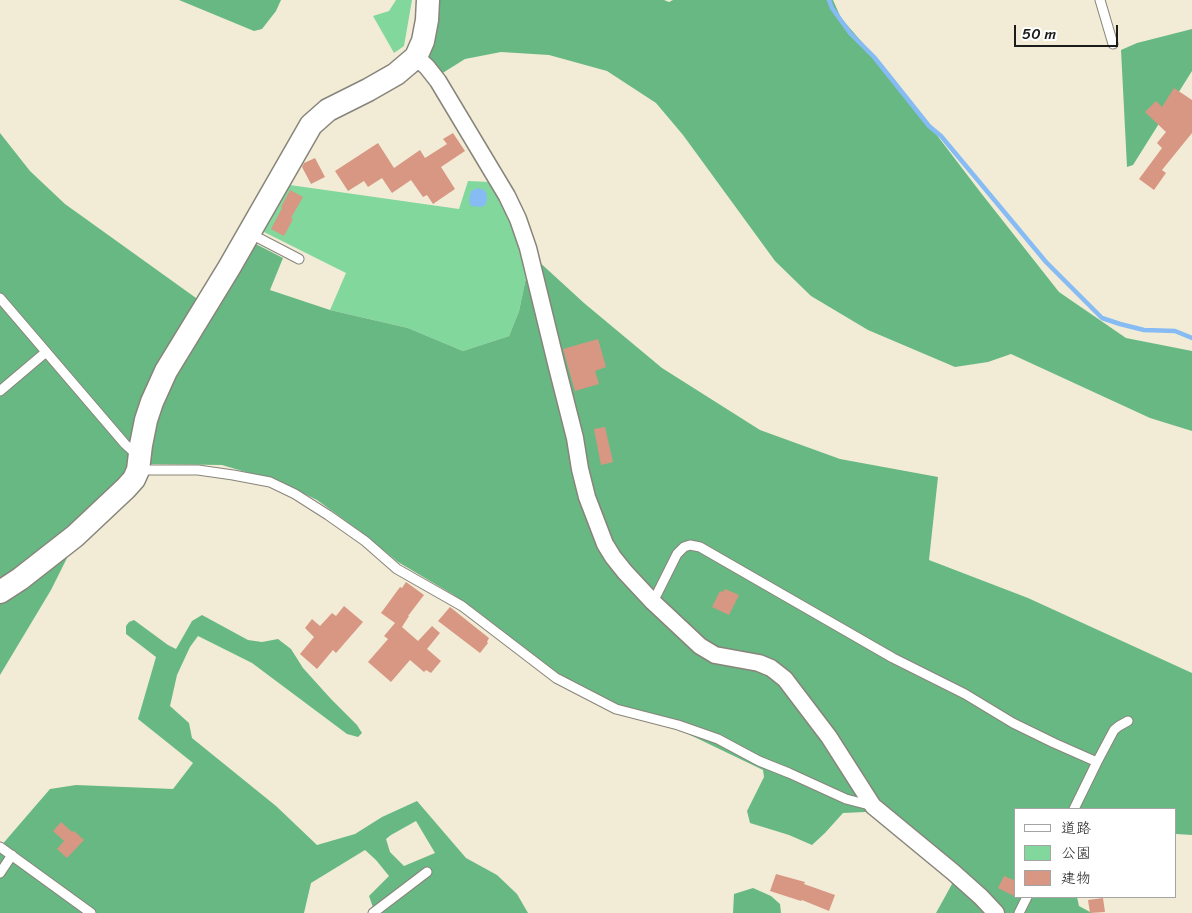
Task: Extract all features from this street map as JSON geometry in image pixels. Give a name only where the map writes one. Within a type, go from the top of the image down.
[{"type":"street","points":[[0,592],[20,579],[75,536],[134,479],[139,464],[146,420],[166,371],[311,125],[328,110],[396,74],[416,57],[423,41],[428,0]]},
{"type":"street","points":[[416,57],[438,81],[507,196],[518,219],[528,248],[576,438],[580,469],[587,497],[609,550],[624,572],[700,646],[715,655],[760,663],[771,668],[785,679],[830,737],[873,806],[953,872],[996,913]]},
{"type":"lane","points":[[1100,0],[1113,44]]},
{"type":"lane","points":[[249,233],[299,259]]},
{"type":"lane","points":[[0,298],[125,444],[139,464],[198,470],[270,482],[295,494],[328,515],[397,568],[462,606],[556,678],[616,708],[678,725],[718,739],[758,761],[846,799],[873,806]]},
{"type":"lane","points":[[0,391],[46,352]]},
{"type":"lane","points":[[653,602],[677,554],[684,547],[690,545],[700,547],[893,658],[965,694],[1013,723],[1097,762]]},
{"type":"lane","points":[[1074,808],[1114,730],[1128,721]]},
{"type":"lane","points":[[0,847],[90,913]]},
{"type":"lane","points":[[0,874],[12,856]]},
{"type":"lane","points":[[373,913],[427,872]]},
{"type":"lane","points":[[1019,913],[1026,898]]},
{"type":"green space","points":[[179,0],[281,0],[276,11],[262,29],[254,31]]},
{"type":"green space","points":[[396,0],[412,0],[404,46],[394,53],[373,16],[389,11]]},
{"type":"green space","points":[[432,0],[664,0],[669,2],[673,0],[833,0],[841,18],[894,79],[1059,292],[1126,338],[1192,351],[1192,431],[1150,418],[1011,354],[988,362],[955,367],[868,330],[811,296],[775,261],[683,135],[656,103],[607,71],[549,55],[501,52],[465,59],[441,74],[423,55]]},
{"type":"green space","points":[[1192,29],[1192,71],[1133,165],[1127,167],[1121,50],[1137,43]]},
{"type":"green space","points":[[0,133],[30,171],[65,204],[209,309],[250,241],[283,258],[270,290],[330,310],[408,328],[463,351],[509,336],[519,311],[527,273],[524,248],[584,303],[662,368],[760,430],[840,459],[938,477],[929,560],[1028,598],[1192,673],[1192,835],[1177,834],[1177,808],[1014,808],[1014,898],[1077,898],[1079,906],[1092,913],[936,913],[952,884],[946,861],[882,808],[865,812],[843,813],[812,845],[789,835],[750,823],[747,811],[764,777],[763,770],[684,732],[614,704],[556,673],[477,611],[398,562],[317,500],[272,478],[222,465],[150,464],[132,469],[76,524],[67,558],[51,590],[0,675]]},
{"type":"green space","points":[[468,181],[490,182],[518,233],[527,273],[519,311],[509,336],[463,351],[408,328],[330,310],[346,273],[262,231],[290,185],[459,209]]},
{"type":"green space","points":[[202,615],[248,640],[262,642],[278,639],[291,649],[303,668],[357,725],[362,733],[358,737],[347,734],[252,663],[198,636],[190,647],[177,675],[170,706],[189,723],[192,738],[276,806],[317,845],[355,834],[382,817],[417,801],[466,858],[497,875],[517,894],[528,913],[375,913],[369,896],[389,876],[365,850],[311,883],[304,913],[0,913],[0,847],[50,789],[76,785],[173,789],[193,763],[138,719],[156,657],[126,634],[126,626],[134,620],[176,649],[192,621]],"holes":[[[416,821],[435,853],[404,866],[390,852],[386,839]]]},
{"type":"green space","points":[[753,888],[771,896],[780,904],[781,913],[733,913],[734,894]]},
{"type":"water","points":[[478,188],[486,192],[486,204],[482,207],[471,206],[469,200],[471,191]]},
{"type":"building","points":[[1174,88],[1192,100],[1192,133],[1162,170],[1166,173],[1154,190],[1139,179],[1162,148],[1157,143],[1166,132],[1145,112],[1156,101],[1162,107]]},
{"type":"building","points":[[453,133],[465,151],[441,167],[455,189],[433,204],[427,195],[423,197],[411,180],[392,193],[382,178],[368,187],[364,181],[348,191],[335,171],[378,143],[394,168],[420,150],[425,158],[447,144],[443,139]]},
{"type":"building","points":[[315,158],[325,177],[311,184],[302,167],[304,163]]},
{"type":"building","points":[[290,190],[303,197],[291,218],[293,219],[284,236],[271,229]]},
{"type":"building","points":[[598,339],[606,367],[595,371],[599,384],[575,391],[563,349]]},
{"type":"building","points":[[605,427],[613,462],[601,465],[594,429]]},
{"type":"building","points":[[406,582],[424,595],[402,627],[418,641],[432,626],[440,633],[427,649],[441,661],[431,673],[426,670],[424,672],[410,660],[391,682],[368,662],[388,639],[384,636],[395,623],[381,613],[400,587],[402,588]]},
{"type":"building","points":[[725,589],[739,595],[729,615],[712,607],[720,591],[723,592]]},
{"type":"building","points":[[344,606],[363,622],[336,653],[333,650],[317,669],[300,654],[314,637],[305,628],[312,619],[320,626],[332,613],[336,616]]},
{"type":"building","points":[[450,607],[489,638],[488,643],[480,653],[438,621]]},
{"type":"building","points":[[61,822],[84,840],[67,858],[57,849],[64,841],[53,831]]},
{"type":"building","points":[[776,874],[805,882],[804,884],[835,895],[829,911],[802,900],[770,891]]},
{"type":"building","points":[[1004,876],[1014,880],[1014,896],[998,888]]},
{"type":"building","points":[[1103,898],[1105,912],[1090,913],[1088,900]]},
{"type":"waterway","points":[[829,0],[832,8],[850,33],[874,57],[929,126],[941,136],[1046,262],[1102,318],[1144,330],[1175,331],[1192,338]]}]
